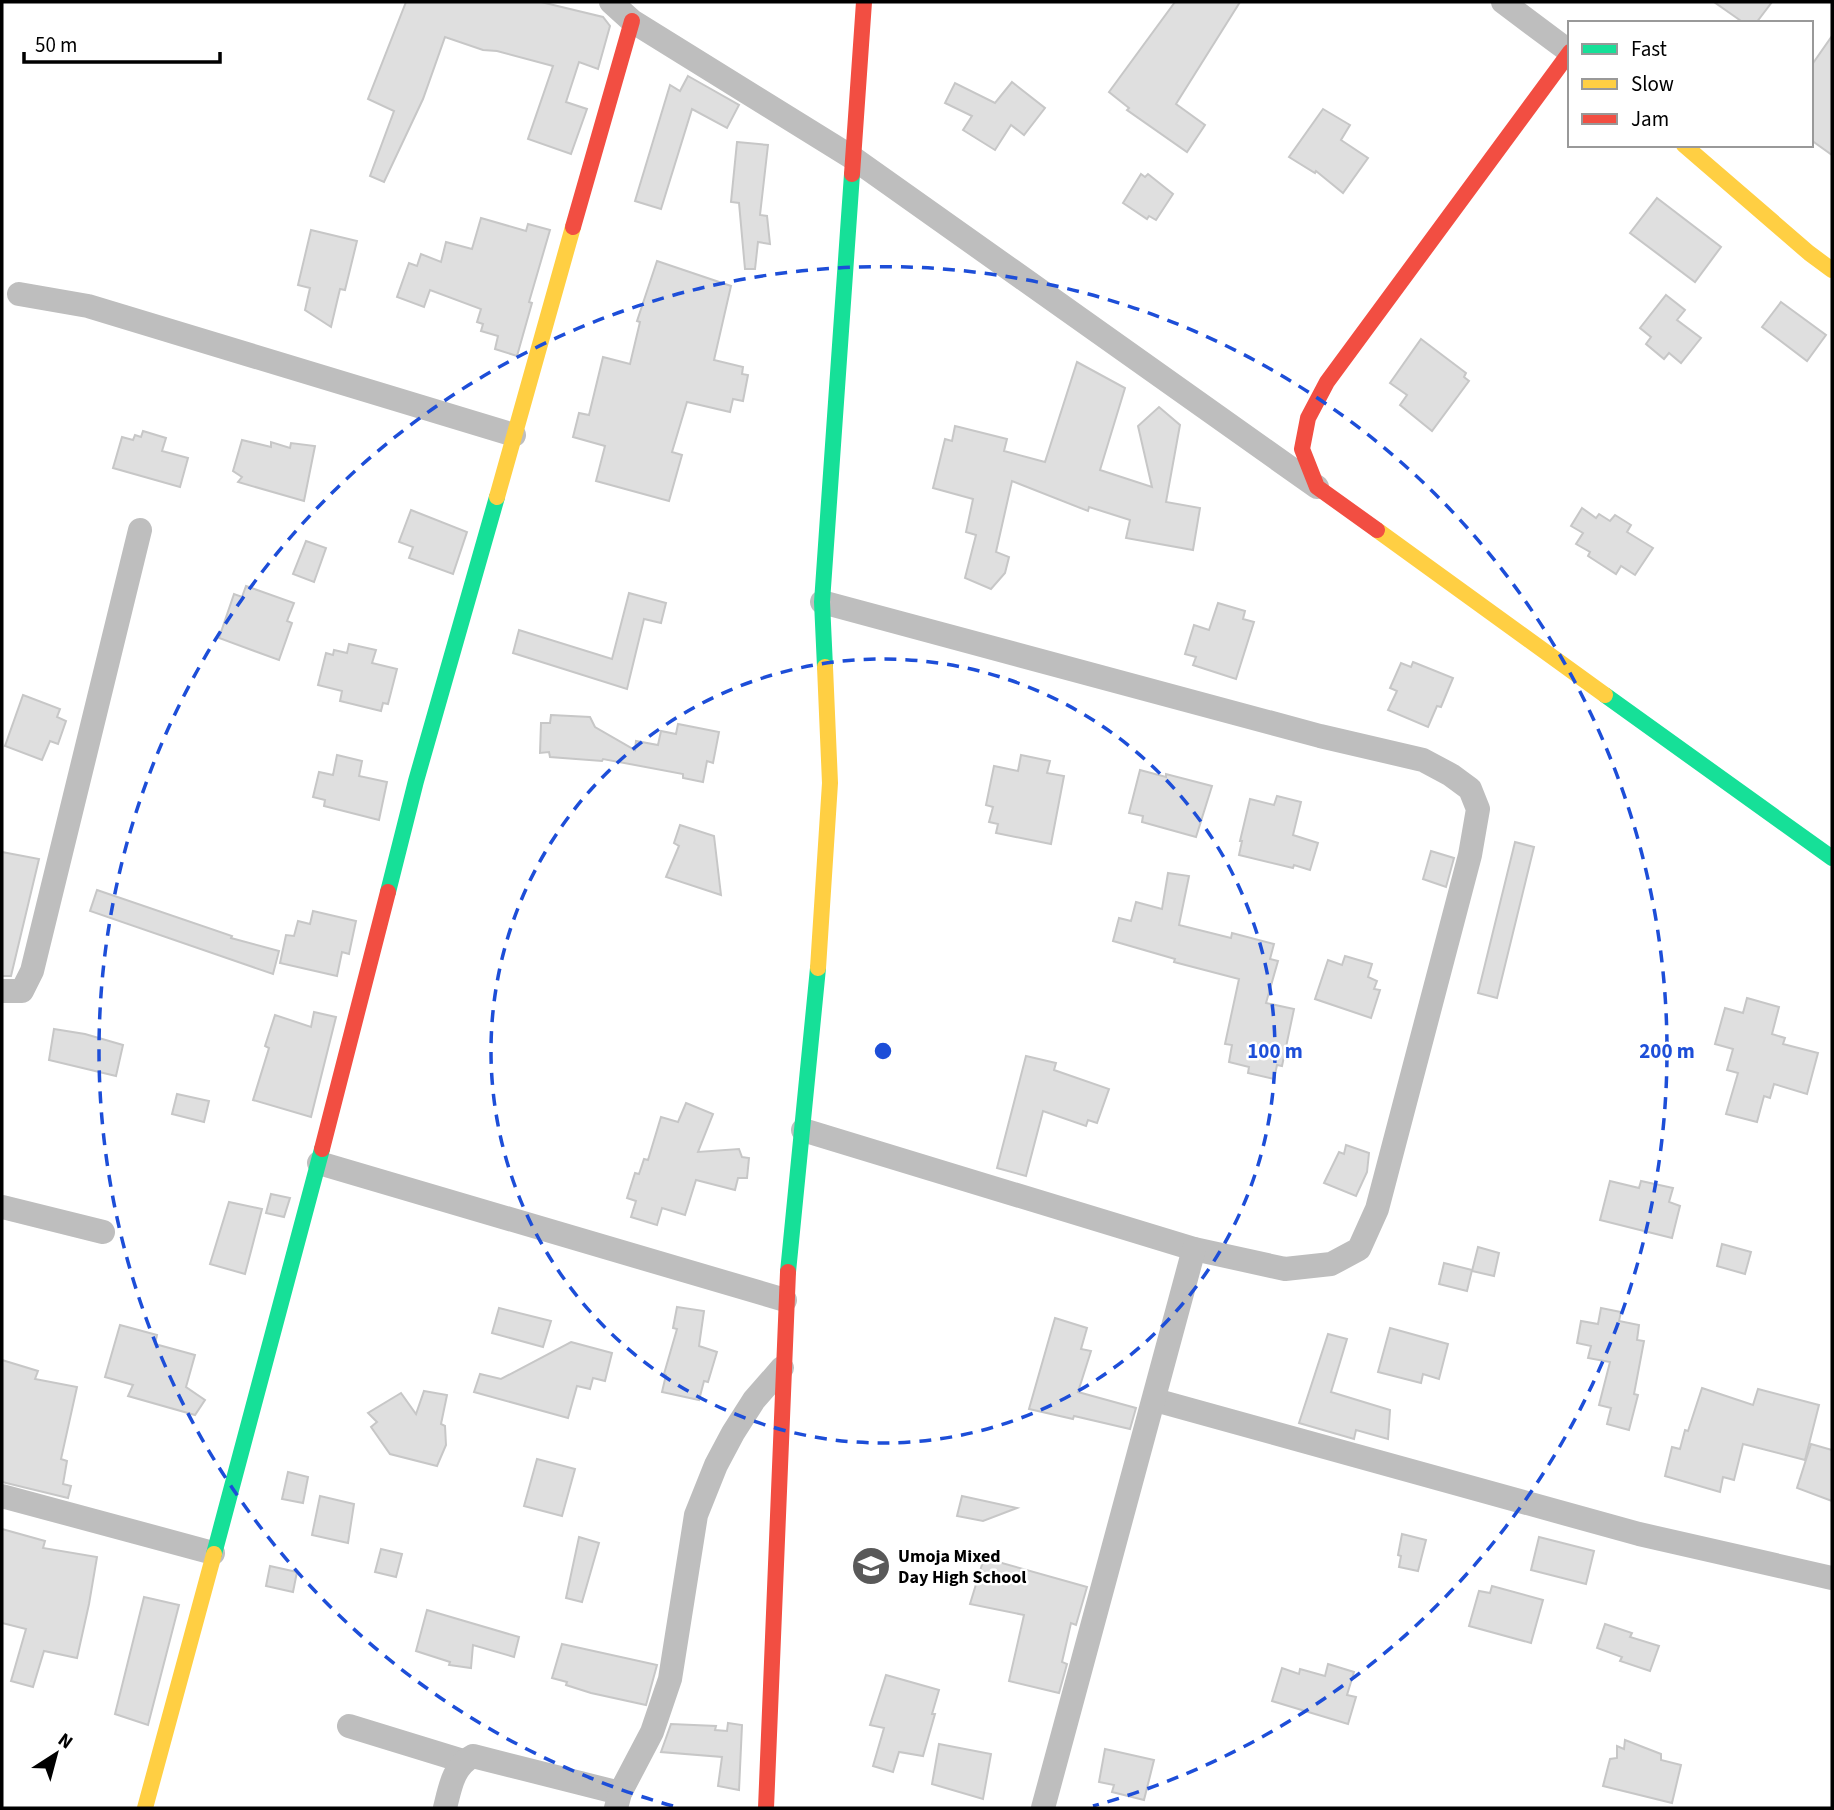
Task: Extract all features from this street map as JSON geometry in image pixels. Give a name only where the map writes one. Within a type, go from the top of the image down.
[{"type":"street","points":[[611,2],[632,21],[853,158],[1317,487],[1832,858]]},
{"type":"street","points":[[766,1808],[785,1300],[823,913],[830,783],[822,602],[864,2]]},
{"type":"street","points":[[1503,2],[1568,51]]},
{"type":"street","points":[[145,1808],[319,1163],[416,781],[632,21]]},
{"type":"street","points":[[1317,487],[1302,449],[1308,418],[1327,382],[1568,55]]},
{"type":"street","points":[[1686,147],[1832,270]]},
{"type":"street","points":[[19,294],[88,306],[514,435]]},
{"type":"street","points":[[2,991],[22,991],[33,971],[140,530]]},
{"type":"street","points":[[803,1130],[1194,1249],[1285,1269],[1331,1264],[1359,1250],[1377,1209],[1470,855],[1478,809],[1470,789],[1451,775],[1423,761],[1320,736],[822,602]]},
{"type":"street","points":[[319,1163],[785,1300]]},
{"type":"street","points":[[2,1207],[103,1232]]},
{"type":"street","points":[[1043,1808],[1194,1249]]},
{"type":"street","points":[[445,1808],[457,1770],[463,1761],[473,1756],[618,1801],[653,1732],[670,1679],[696,1515],[716,1465],[733,1433],[754,1400],[782,1368]]},
{"type":"street","points":[[1154,1400],[1639,1534],[1832,1578]]},
{"type":"street","points":[[2,1496],[213,1553]]},
{"type":"street","points":[[349,1726],[463,1761]]},
{"type":"building","points":[[406,2],[541,2],[603,17],[610,26],[598,69],[579,62],[566,102],[587,109],[571,154],[528,139],[553,66],[497,51],[483,50],[445,37],[423,99],[384,182],[370,176],[394,111],[368,99]]},
{"type":"building","points":[[1175,2],[1240,2],[1176,104],[1205,125],[1187,152],[1127,110],[1129,108],[1109,92]]},
{"type":"building","points":[[1714,2],[1772,2],[1758,21],[1741,21]]},
{"type":"building","points":[[1832,36],[1832,155],[1813,141],[1813,63]]},
{"type":"building","points":[[688,76],[739,105],[727,128],[692,109],[661,209],[635,201],[670,85],[680,91]]},
{"type":"building","points":[[1012,82],[1045,108],[1024,135],[1011,125],[995,150],[963,130],[972,116],[945,103],[955,83],[995,103]]},
{"type":"building","points":[[1323,109],[1350,125],[1341,140],[1368,158],[1343,193],[1316,171],[1315,173],[1289,157]]},
{"type":"building","points":[[737,142],[768,145],[760,215],[767,216],[770,244],[758,242],[755,269],[745,269],[739,203],[731,202]]},
{"type":"building","points":[[1141,174],[1145,177],[1148,174],[1173,194],[1156,220],[1149,216],[1147,219],[1123,203]]},
{"type":"building","points":[[1657,198],[1721,247],[1695,282],[1630,233]]},
{"type":"building","points":[[481,218],[526,231],[528,224],[550,230],[517,356],[495,349],[498,336],[481,331],[483,324],[477,322],[481,309],[430,290],[424,307],[397,297],[409,263],[417,266],[421,254],[441,262],[446,242],[472,249]]},
{"type":"building","points":[[311,230],[357,241],[345,290],[340,289],[331,327],[305,310],[310,288],[298,285]]},
{"type":"building","points":[[657,261],[731,286],[714,360],[743,367],[742,374],[748,375],[743,401],[733,399],[730,412],[687,402],[672,452],[682,455],[669,501],[596,481],[605,446],[573,437],[579,413],[589,415],[603,357],[630,364],[640,322],[637,321]]},
{"type":"building","points":[[1666,295],[1685,310],[1677,320],[1701,338],[1681,363],[1669,353],[1664,359],[1646,344],[1651,337],[1640,328]]},
{"type":"building","points":[[1781,302],[1826,335],[1807,361],[1762,327]]},
{"type":"building","points":[[1421,339],[1466,373],[1464,377],[1469,381],[1432,431],[1400,405],[1407,395],[1390,383]]},
{"type":"building","points":[[1077,362],[1125,388],[1100,470],[1152,487],[1138,426],[1159,407],[1180,425],[1166,502],[1200,508],[1193,550],[1126,538],[1130,520],[1089,507],[1088,511],[1012,481],[996,552],[1009,557],[1005,573],[991,589],[965,578],[976,535],[966,532],[973,499],[933,488],[945,439],[952,441],[955,426],[1007,439],[1004,451],[1045,462]]},
{"type":"building","points":[[143,431],[166,438],[162,451],[188,458],[180,487],[113,468],[122,437],[133,440],[135,435],[141,437]]},
{"type":"building","points":[[242,440],[271,447],[271,442],[290,448],[291,443],[315,446],[304,501],[238,482],[242,477],[233,471]]},
{"type":"building","points":[[1582,508],[1596,518],[1599,514],[1610,521],[1615,515],[1631,525],[1627,532],[1653,548],[1635,575],[1621,566],[1616,574],[1588,556],[1590,552],[1576,544],[1583,533],[1571,526]]},
{"type":"building","points":[[411,510],[467,532],[453,574],[409,558],[413,547],[399,542]]},
{"type":"building","points":[[306,541],[326,548],[314,582],[293,574]]},
{"type":"building","points":[[246,586],[294,603],[287,621],[292,623],[279,660],[219,638],[234,594],[242,597]]},
{"type":"building","points":[[629,593],[666,603],[661,623],[644,619],[627,689],[513,653],[519,630],[612,659]]},
{"type":"building","points":[[1218,603],[1245,611],[1243,619],[1254,622],[1236,679],[1193,665],[1196,657],[1185,654],[1194,625],[1209,630]]},
{"type":"building","points":[[349,644],[376,650],[372,663],[397,669],[388,704],[383,703],[381,711],[340,701],[342,691],[318,685],[326,653],[333,655],[334,650],[347,653]]},
{"type":"building","points":[[1413,662],[1453,678],[1441,707],[1437,706],[1428,727],[1388,710],[1397,691],[1390,688],[1401,663],[1411,667]]},
{"type":"building","points":[[23,695],[60,709],[57,717],[66,721],[58,744],[50,741],[42,760],[5,746]]},
{"type":"building","points":[[551,715],[590,717],[595,727],[635,750],[636,741],[658,745],[661,731],[676,734],[678,724],[719,732],[713,763],[707,761],[703,782],[683,778],[683,774],[603,759],[550,757],[549,752],[540,753],[541,723],[550,723]]},
{"type":"building","points":[[337,755],[362,761],[359,776],[387,782],[379,820],[324,806],[325,800],[313,797],[319,772],[333,775]]},
{"type":"building","points":[[1021,755],[1050,761],[1047,773],[1064,776],[1051,844],[996,833],[998,824],[989,822],[993,807],[986,805],[994,766],[1018,771]]},
{"type":"building","points":[[1140,770],[1212,786],[1196,837],[1142,822],[1143,816],[1129,813]]},
{"type":"building","points":[[1277,796],[1301,802],[1293,835],[1318,843],[1310,870],[1239,855],[1250,799],[1274,805]]},
{"type":"building","points":[[680,825],[714,836],[721,895],[666,877],[679,846],[674,843]]},
{"type":"building","points":[[1515,842],[1534,847],[1497,998],[1478,993]]},
{"type":"building","points":[[1431,851],[1454,858],[1446,887],[1423,879]]},
{"type":"building","points":[[2,852],[39,859],[11,976],[2,976]]},
{"type":"building","points":[[1168,873],[1189,876],[1179,925],[1231,938],[1232,933],[1274,944],[1270,959],[1278,961],[1266,1003],[1294,1009],[1282,1066],[1277,1065],[1274,1079],[1248,1073],[1249,1067],[1229,1062],[1232,1045],[1225,1044],[1239,979],[1174,962],[1175,959],[1113,941],[1119,918],[1131,921],[1136,902],[1162,909]]},
{"type":"building","points":[[97,890],[232,936],[231,938],[279,951],[273,974],[90,911]]},
{"type":"building","points":[[313,911],[356,921],[349,954],[342,952],[337,976],[280,963],[286,935],[294,936],[298,921],[310,924]]},
{"type":"building","points":[[1345,956],[1372,964],[1368,977],[1377,981],[1374,989],[1380,990],[1371,1018],[1315,999],[1328,960],[1342,965]]},
{"type":"building","points":[[1747,998],[1779,1007],[1772,1034],[1785,1038],[1783,1044],[1818,1053],[1807,1094],[1774,1084],[1770,1098],[1764,1096],[1757,1122],[1726,1114],[1738,1073],[1727,1070],[1733,1049],[1715,1044],[1725,1008],[1743,1013]]},
{"type":"building","points":[[314,1012],[336,1017],[311,1117],[253,1100],[269,1048],[265,1046],[275,1015],[311,1027]]},
{"type":"building","points":[[54,1029],[85,1034],[123,1045],[116,1076],[49,1060]]},
{"type":"building","points":[[1026,1056],[1056,1063],[1054,1070],[1109,1089],[1097,1123],[1088,1120],[1086,1126],[1043,1111],[1026,1176],[997,1168]]},
{"type":"building","points":[[177,1094],[209,1101],[204,1122],[172,1114]]},
{"type":"building","points":[[686,1103],[713,1114],[698,1152],[739,1149],[742,1157],[749,1158],[747,1178],[738,1178],[735,1190],[696,1180],[685,1215],[662,1208],[657,1225],[631,1217],[636,1201],[627,1198],[635,1173],[639,1174],[644,1159],[648,1160],[661,1117],[678,1122]]},
{"type":"building","points":[[1346,1145],[1369,1153],[1367,1172],[1356,1196],[1324,1183],[1339,1152],[1344,1154]]},
{"type":"building","points":[[1610,1181],[1639,1188],[1641,1181],[1673,1188],[1669,1202],[1680,1206],[1672,1238],[1600,1220]]},
{"type":"building","points":[[271,1194],[290,1198],[284,1217],[266,1213]]},
{"type":"building","points":[[229,1202],[262,1209],[245,1274],[210,1264]]},
{"type":"building","points":[[1722,1244],[1751,1252],[1745,1274],[1717,1266]]},
{"type":"building","points":[[1478,1247],[1499,1253],[1494,1276],[1472,1271]]},
{"type":"building","points":[[1444,1263],[1472,1270],[1467,1291],[1439,1284]]},
{"type":"building","points":[[677,1307],[704,1311],[699,1346],[717,1352],[708,1382],[704,1381],[699,1400],[662,1392],[664,1374],[677,1329],[673,1328]]},
{"type":"building","points":[[499,1308],[551,1321],[543,1347],[492,1333]]},
{"type":"building","points":[[1601,1308],[1621,1312],[1619,1321],[1639,1325],[1637,1340],[1644,1341],[1634,1394],[1638,1395],[1629,1430],[1607,1424],[1611,1408],[1599,1405],[1610,1362],[1588,1358],[1591,1346],[1577,1343],[1581,1321],[1598,1324]]},
{"type":"building","points":[[1055,1318],[1087,1328],[1081,1349],[1091,1351],[1078,1392],[1136,1408],[1130,1429],[1029,1409]]},
{"type":"building","points":[[120,1325],[157,1335],[155,1344],[195,1355],[186,1387],[205,1400],[195,1415],[128,1396],[133,1385],[105,1377]]},
{"type":"building","points":[[1390,1328],[1448,1344],[1439,1379],[1423,1374],[1421,1383],[1378,1372]]},
{"type":"building","points":[[1328,1334],[1347,1339],[1331,1392],[1390,1410],[1388,1439],[1356,1430],[1354,1439],[1299,1423]]},
{"type":"building","points":[[571,1342],[612,1353],[605,1381],[593,1378],[590,1389],[577,1386],[568,1418],[474,1392],[480,1374],[501,1379]]},
{"type":"building","points":[[2,1360],[38,1371],[35,1379],[77,1387],[61,1459],[67,1461],[63,1484],[71,1486],[68,1498],[2,1482]]},
{"type":"building","points":[[1702,1388],[1753,1405],[1758,1389],[1819,1405],[1805,1460],[1743,1444],[1734,1480],[1723,1477],[1720,1492],[1665,1476],[1672,1447],[1680,1449]]},
{"type":"building","points":[[424,1391],[447,1395],[441,1424],[445,1426],[446,1445],[437,1466],[390,1454],[371,1427],[377,1422],[368,1413],[401,1393],[416,1414]]},
{"type":"building","points":[[1811,1444],[1832,1450],[1832,1501],[1797,1488]]},
{"type":"building","points":[[537,1459],[575,1469],[562,1516],[524,1506]]},
{"type":"building","points":[[288,1472],[308,1477],[303,1503],[282,1499]]},
{"type":"building","points":[[320,1496],[354,1504],[348,1543],[312,1535]]},
{"type":"building","points":[[962,1496],[1017,1508],[983,1521],[957,1516]]},
{"type":"building","points":[[2,1529],[45,1541],[43,1548],[97,1557],[77,1658],[44,1651],[33,1687],[11,1681],[26,1629],[2,1623]]},
{"type":"building","points":[[1402,1534],[1426,1540],[1418,1571],[1399,1567]]},
{"type":"building","points":[[579,1537],[599,1543],[582,1602],[566,1598]]},
{"type":"building","points":[[1539,1537],[1594,1551],[1586,1584],[1531,1570]]},
{"type":"building","points":[[381,1549],[402,1554],[396,1577],[375,1572]]},
{"type":"building","points":[[984,1558],[1087,1587],[1076,1625],[1071,1623],[1062,1662],[1067,1664],[1059,1693],[1009,1681],[1024,1615],[970,1604]]},
{"type":"building","points":[[270,1566],[297,1572],[293,1592],[266,1586]]},
{"type":"building","points":[[1492,1586],[1543,1600],[1531,1643],[1469,1626],[1479,1591],[1490,1593]]},
{"type":"building","points":[[144,1597],[179,1605],[148,1725],[115,1714]]},
{"type":"building","points":[[427,1610],[519,1637],[514,1657],[473,1645],[471,1668],[449,1665],[450,1662],[416,1651]]},
{"type":"building","points":[[1605,1624],[1632,1633],[1630,1637],[1659,1646],[1650,1671],[1620,1661],[1622,1657],[1597,1648]]},
{"type":"building","points":[[562,1644],[657,1665],[646,1705],[591,1693],[552,1678]]},
{"type":"building","points":[[1328,1664],[1354,1672],[1347,1695],[1356,1697],[1348,1724],[1272,1701],[1282,1668],[1299,1674],[1300,1669],[1325,1676]]},
{"type":"building","points":[[886,1675],[939,1690],[923,1756],[899,1752],[893,1772],[873,1766],[884,1728],[870,1725]]},
{"type":"building","points":[[728,1723],[742,1725],[739,1790],[718,1786],[722,1757],[661,1752],[671,1724],[716,1726],[715,1730],[727,1731]]},
{"type":"building","points":[[1625,1740],[1661,1754],[1661,1760],[1681,1765],[1672,1803],[1603,1786],[1610,1759],[1617,1758],[1617,1746],[1624,1749]]},
{"type":"building","points":[[939,1744],[991,1754],[983,1799],[932,1784]]},
{"type":"building","points":[[1105,1749],[1154,1760],[1144,1800],[1112,1792],[1114,1785],[1099,1782]]},
{"type":"traffic: fast","points":[[825,667],[822,602],[852,174]]},
{"type":"traffic: fast","points":[[388,892],[416,781],[497,497]]},
{"type":"traffic: fast","points":[[1605,695],[1832,858]]},
{"type":"traffic: fast","points":[[788,1272],[818,968]]},
{"type":"traffic: fast","points":[[214,1554],[322,1149]]},
{"type":"traffic: slow","points":[[1686,147],[1832,270]]},
{"type":"traffic: slow","points":[[497,497],[573,227]]},
{"type":"traffic: slow","points":[[1377,530],[1605,695]]},
{"type":"traffic: slow","points":[[818,968],[830,783],[825,667]]},
{"type":"traffic: slow","points":[[145,1808],[214,1554]]},
{"type":"traffic: jam","points":[[852,174],[864,2]]},
{"type":"traffic: jam","points":[[573,227],[632,21]]},
{"type":"traffic: jam","points":[[1377,530],[1317,487],[1302,449],[1308,418],[1327,382],[1568,55]]},
{"type":"traffic: jam","points":[[322,1149],[388,892]]},
{"type":"traffic: jam","points":[[766,1808],[788,1272]]},
{"type":"place","name":"Umoja Mixed Day High School","points":[[871,1566]]}]
